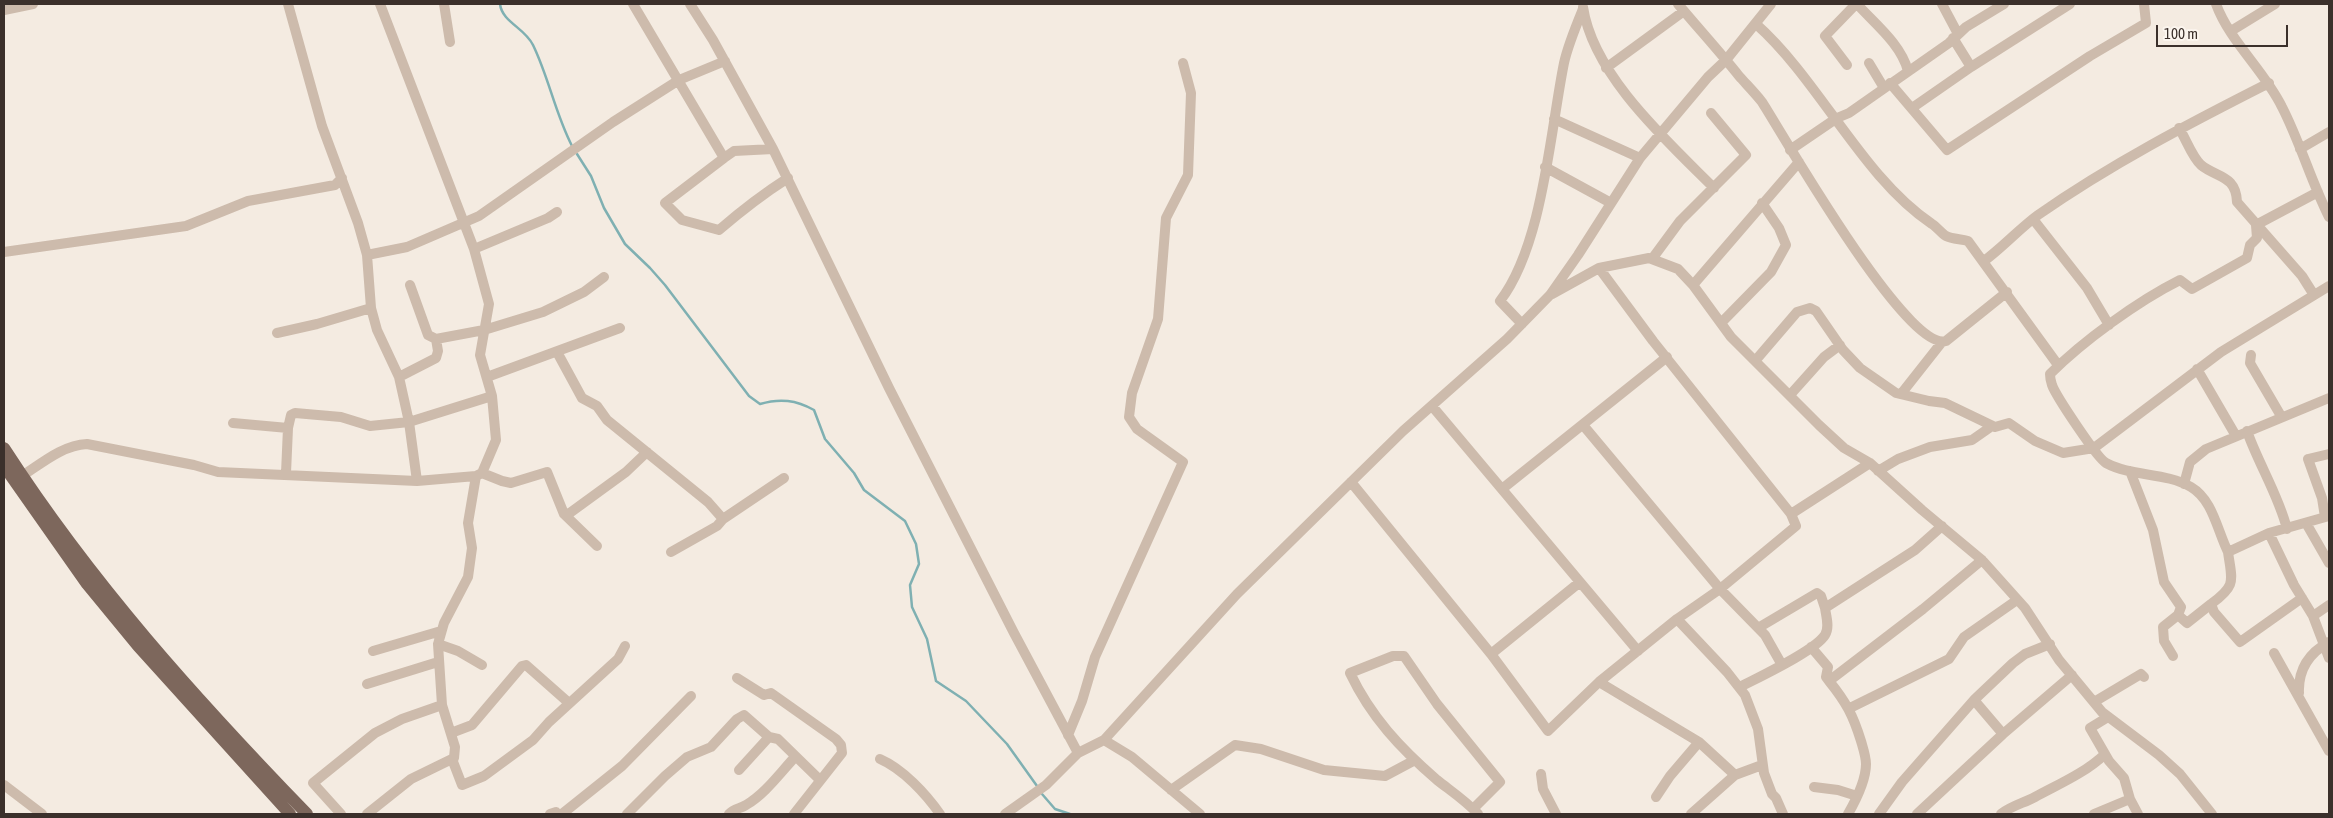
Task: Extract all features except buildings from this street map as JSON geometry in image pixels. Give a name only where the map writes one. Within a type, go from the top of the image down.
[{"type":"main road","points":[[4,448],[22,476],[104,589],[215,719],[307,814]]},
{"type":"main road","points":[[4,466],[87,584],[138,646],[290,814]]},
{"type":"street","points":[[4,10],[33,4]]},
{"type":"street","points":[[288,4],[339,182],[349,198],[367,255],[371,308],[377,330],[399,377],[409,422],[417,480]]},
{"type":"street","points":[[367,814],[411,779],[452,759],[456,753],[442,705],[438,644],[441,632],[468,577],[472,548],[468,523],[479,474],[496,440],[492,396],[480,356],[489,304],[474,249],[380,4]]},
{"type":"street","points":[[444,4],[450,42]]},
{"type":"street","points":[[634,4],[724,158]]},
{"type":"street","points":[[690,4],[725,61],[773,149],[890,388],[1078,754]]},
{"type":"street","points":[[1005,814],[1046,785],[1078,754],[1104,740],[1209,623],[1351,482],[1522,324],[1550,295],[1640,158],[1708,76],[1726,60],[1771,4]]},
{"type":"street","points":[[1847,64],[1825,36],[1856,4],[1891,40],[1906,61],[1908,71]]},
{"type":"street","points":[[1942,4],[1955,36],[1971,67]]},
{"type":"street","points":[[1790,150],[1837,118],[1849,113],[1955,36],[2004,4]]},
{"type":"street","points":[[1912,108],[1971,67],[2070,4]]},
{"type":"street","points":[[1868,63],[1887,86],[1912,108],[1947,150],[2090,56],[2146,23],[2144,4]]},
{"type":"street","points":[[2216,4],[2221,18],[2268,83],[2282,106],[2329,217]]},
{"type":"street","points":[[2231,31],[2275,4]]},
{"type":"street","points":[[1583,6],[1594,46],[1606,68],[1659,133],[1714,188]]},
{"type":"street","points":[[1522,324],[1500,301],[1514,279],[1528,246],[1545,167],[1564,61],[1583,6]]},
{"type":"street","points":[[1606,68],[1681,7],[1761,102],[1790,150],[1885,292],[1908,319],[1932,340],[1942,342]]},
{"type":"street","points":[[1756,24],[1788,57],[1876,170],[1920,217],[1947,237],[1968,241],[2007,292],[2058,365]]},
{"type":"street","points":[[367,255],[407,247],[464,225],[510,196],[613,122],[679,80],[725,61]]},
{"type":"street","points":[[1068,735],[1082,701],[1095,657],[1183,462],[1137,429],[1128,417],[1132,393],[1158,319],[1166,218],[1188,175],[1191,93],[1182,63]]},
{"type":"street","points":[[1984,261],[2006,245],[2021,228],[2033,219],[2095,178],[2179,128],[2268,83]]},
{"type":"street","points":[[1652,259],[1680,221],[1746,154],[1711,113]]},
{"type":"street","points":[[1554,119],[1640,158]]},
{"type":"street","points":[[2179,128],[2201,165],[2226,178],[2237,193],[2237,202],[2302,276],[2314,295]]},
{"type":"street","points":[[2300,149],[2329,132]]},
{"type":"street","points":[[773,149],[734,151],[665,203],[682,220],[711,230],[719,230],[741,210],[749,208],[759,196],[788,178]]},
{"type":"street","points":[[1694,285],[1762,203],[1799,162]]},
{"type":"street","points":[[1545,167],[1612,203]]},
{"type":"street","points":[[4,252],[186,226],[248,201],[339,182]]},
{"type":"street","points":[[2256,224],[2318,192]]},
{"type":"street","points":[[1721,323],[1771,272],[1786,245],[1779,228],[1762,203]]},
{"type":"street","points":[[474,249],[548,218],[557,212]]},
{"type":"street","points":[[2033,219],[2087,288],[2109,325]]},
{"type":"street","points":[[2178,614],[2187,623],[2228,592],[2232,582],[2228,552],[2206,501],[2191,487],[2164,476],[2130,471],[2105,463],[2051,384],[2050,374],[2058,365],[2109,325],[2154,293],[2180,280],[2192,288],[2247,258],[2250,246],[2257,238],[2256,224]]},
{"type":"street","points":[[1550,295],[1599,268],[1652,259],[1678,269],[1694,285],[1731,337],[1844,448],[1870,463],[1982,560],[2017,600],[2050,644],[2059,660],[2094,702],[2108,716],[2159,754],[2180,774],[2212,814]]},
{"type":"street","points":[[1351,482],[1491,654],[1548,731],[1599,682],[1677,620],[1720,589],[1796,526],[1791,514],[1599,268]]},
{"type":"street","points":[[410,285],[428,336],[436,339],[484,330],[543,312],[584,292],[604,277]]},
{"type":"street","points":[[1755,361],[1797,312],[1805,308],[1816,311],[1840,346],[1860,368],[1901,394],[1929,402],[1946,403],[1995,428],[2009,423],[2035,441],[2063,453],[2094,448],[2197,369],[2329,286]]},
{"type":"street","points":[[1901,394],[1942,342],[2007,292]]},
{"type":"street","points":[[277,333],[317,324],[371,308]]},
{"type":"street","points":[[487,377],[620,328]]},
{"type":"street","points":[[399,377],[436,358],[438,351],[436,339]]},
{"type":"street","points":[[1790,395],[1824,357],[1840,346]]},
{"type":"street","points":[[557,352],[582,398],[597,406],[607,420],[708,502],[723,519]]},
{"type":"street","points":[[2251,355],[2250,363],[2281,416]]},
{"type":"street","points":[[1502,489],[1668,357]]},
{"type":"street","points":[[2197,369],[2236,436]]},
{"type":"street","points":[[286,473],[288,428],[291,415],[295,413],[341,417],[370,426],[409,422],[492,396]]},
{"type":"street","points":[[2184,484],[2190,462],[2206,449],[2281,416],[2307,409],[2329,398]]},
{"type":"street","points":[[1432,406],[1638,651]]},
{"type":"street","points":[[233,423],[288,428]]},
{"type":"street","points":[[1583,425],[1720,589],[1758,628],[1782,665]]},
{"type":"street","points":[[1878,471],[1898,459],[1930,447],[1972,440],[1992,426]]},
{"type":"street","points":[[2247,431],[2257,460],[2284,516],[2287,529]]},
{"type":"street","points":[[22,476],[63,450],[77,444],[86,444],[194,465],[218,472],[286,473],[417,480],[479,474],[511,483],[547,472],[564,514],[597,546]]},
{"type":"street","points":[[567,515],[626,472],[647,452]]},
{"type":"street","points":[[2228,552],[2269,533],[2327,517],[2308,459],[2329,454]]},
{"type":"street","points":[[1791,514],[1870,463]]},
{"type":"street","points":[[2130,471],[2153,530],[2164,582],[2181,607],[2178,614],[2163,627],[2164,641],[2173,656]]},
{"type":"street","points":[[671,552],[717,526],[723,519],[784,478]]},
{"type":"street","points":[[2306,523],[2329,563]]},
{"type":"street","points":[[1825,608],[1915,550],[1942,526]]},
{"type":"street","points":[[2269,533],[2326,643],[2329,658]]},
{"type":"street","points":[[1828,681],[1923,609],[1982,560]]},
{"type":"street","points":[[1491,654],[1580,582]]},
{"type":"street","points":[[1740,688],[1811,647],[1826,634],[1828,626],[1821,596],[1817,593],[1758,628]]},
{"type":"street","points":[[2211,604],[2214,612],[2240,642],[2302,598]]},
{"type":"street","points":[[1850,708],[1948,659],[1964,637],[2017,600]]},
{"type":"street","points":[[2313,616],[2329,605]]},
{"type":"street","points":[[1677,620],[1740,688],[1758,729],[1762,765],[1772,794],[1776,798],[1783,814]]},
{"type":"street","points":[[373,651],[441,632]]},
{"type":"street","points":[[2299,695],[2298,678],[2306,662],[2326,643]]},
{"type":"street","points":[[438,644],[458,651],[482,665]]},
{"type":"street","points":[[1880,814],[1902,782],[1974,700],[2013,663],[2026,654],[2050,644]]},
{"type":"street","points":[[452,759],[460,784],[464,785],[473,782],[533,740],[569,703],[618,659],[625,646]]},
{"type":"street","points":[[1811,647],[1828,667],[1826,677],[1828,681],[1850,708],[1866,763],[1857,796],[1848,814]]},
{"type":"street","points":[[2274,653],[2329,751]]},
{"type":"street","points":[[1393,656],[1404,656],[1437,704],[1500,782],[1476,812],[1415,760],[1384,730],[1360,694],[1350,674],[1393,656]]},
{"type":"street","points":[[367,684],[438,662]]},
{"type":"street","points":[[451,733],[472,725],[522,666],[526,665],[569,703]]},
{"type":"street","points":[[2094,702],[2141,674],[2144,678]]},
{"type":"street","points":[[1917,814],[2003,734],[2072,675]]},
{"type":"street","points":[[737,678],[764,695],[771,693],[836,739],[841,745],[842,752],[794,814]]},
{"type":"street","points":[[1599,682],[1699,742],[1735,775]]},
{"type":"street","points":[[562,814],[622,766],[691,696]]},
{"type":"street","points":[[1974,700],[2003,734]]},
{"type":"street","points":[[341,814],[313,783],[374,732],[402,719],[442,705]]},
{"type":"street","points":[[627,814],[687,757],[711,747],[740,716],[744,715],[769,737],[778,739],[820,780]]},
{"type":"street","points":[[2108,716],[2090,728],[2105,754],[2124,778],[2130,799],[2138,814]]},
{"type":"street","points":[[738,770],[769,737]]},
{"type":"street","points":[[1104,740],[1132,757],[1200,814]]},
{"type":"street","points":[[1656,796],[1670,776],[1699,742]]},
{"type":"street","points":[[1172,790],[1235,745],[1261,750],[1324,770],[1385,776],[1415,760]]},
{"type":"street","points":[[2001,814],[2008,808],[2034,798],[2092,767],[2105,754]]},
{"type":"street","points":[[729,814],[732,810],[746,805],[762,792],[795,757]]},
{"type":"street","points":[[880,759],[889,763],[930,800],[940,814]]},
{"type":"street","points":[[1691,814],[1735,775],[1762,765]]},
{"type":"street","points":[[1541,774],[1543,790],[1556,814]]},
{"type":"street","points":[[4,785],[42,814]]},
{"type":"street","points":[[1814,788],[1838,790],[1857,796]]},
{"type":"street","points":[[2094,814],[2108,811],[2130,799]]},
{"type":"street","points":[[550,814],[556,812],[557,814]]},
{"type":"waterway","points":[[500,4],[505,16],[525,34],[533,45],[572,146]]},
{"type":"waterway","points":[[577,154],[591,176],[604,208],[625,244],[665,285],[749,396],[760,404],[788,401],[814,410],[825,439],[854,473],[864,490],[905,521],[916,544],[919,564],[910,585],[912,607],[927,639],[936,681],[966,701],[1007,744],[1037,786]]},
{"type":"waterway","points":[[1042,794],[1055,809],[1070,814]]}]
